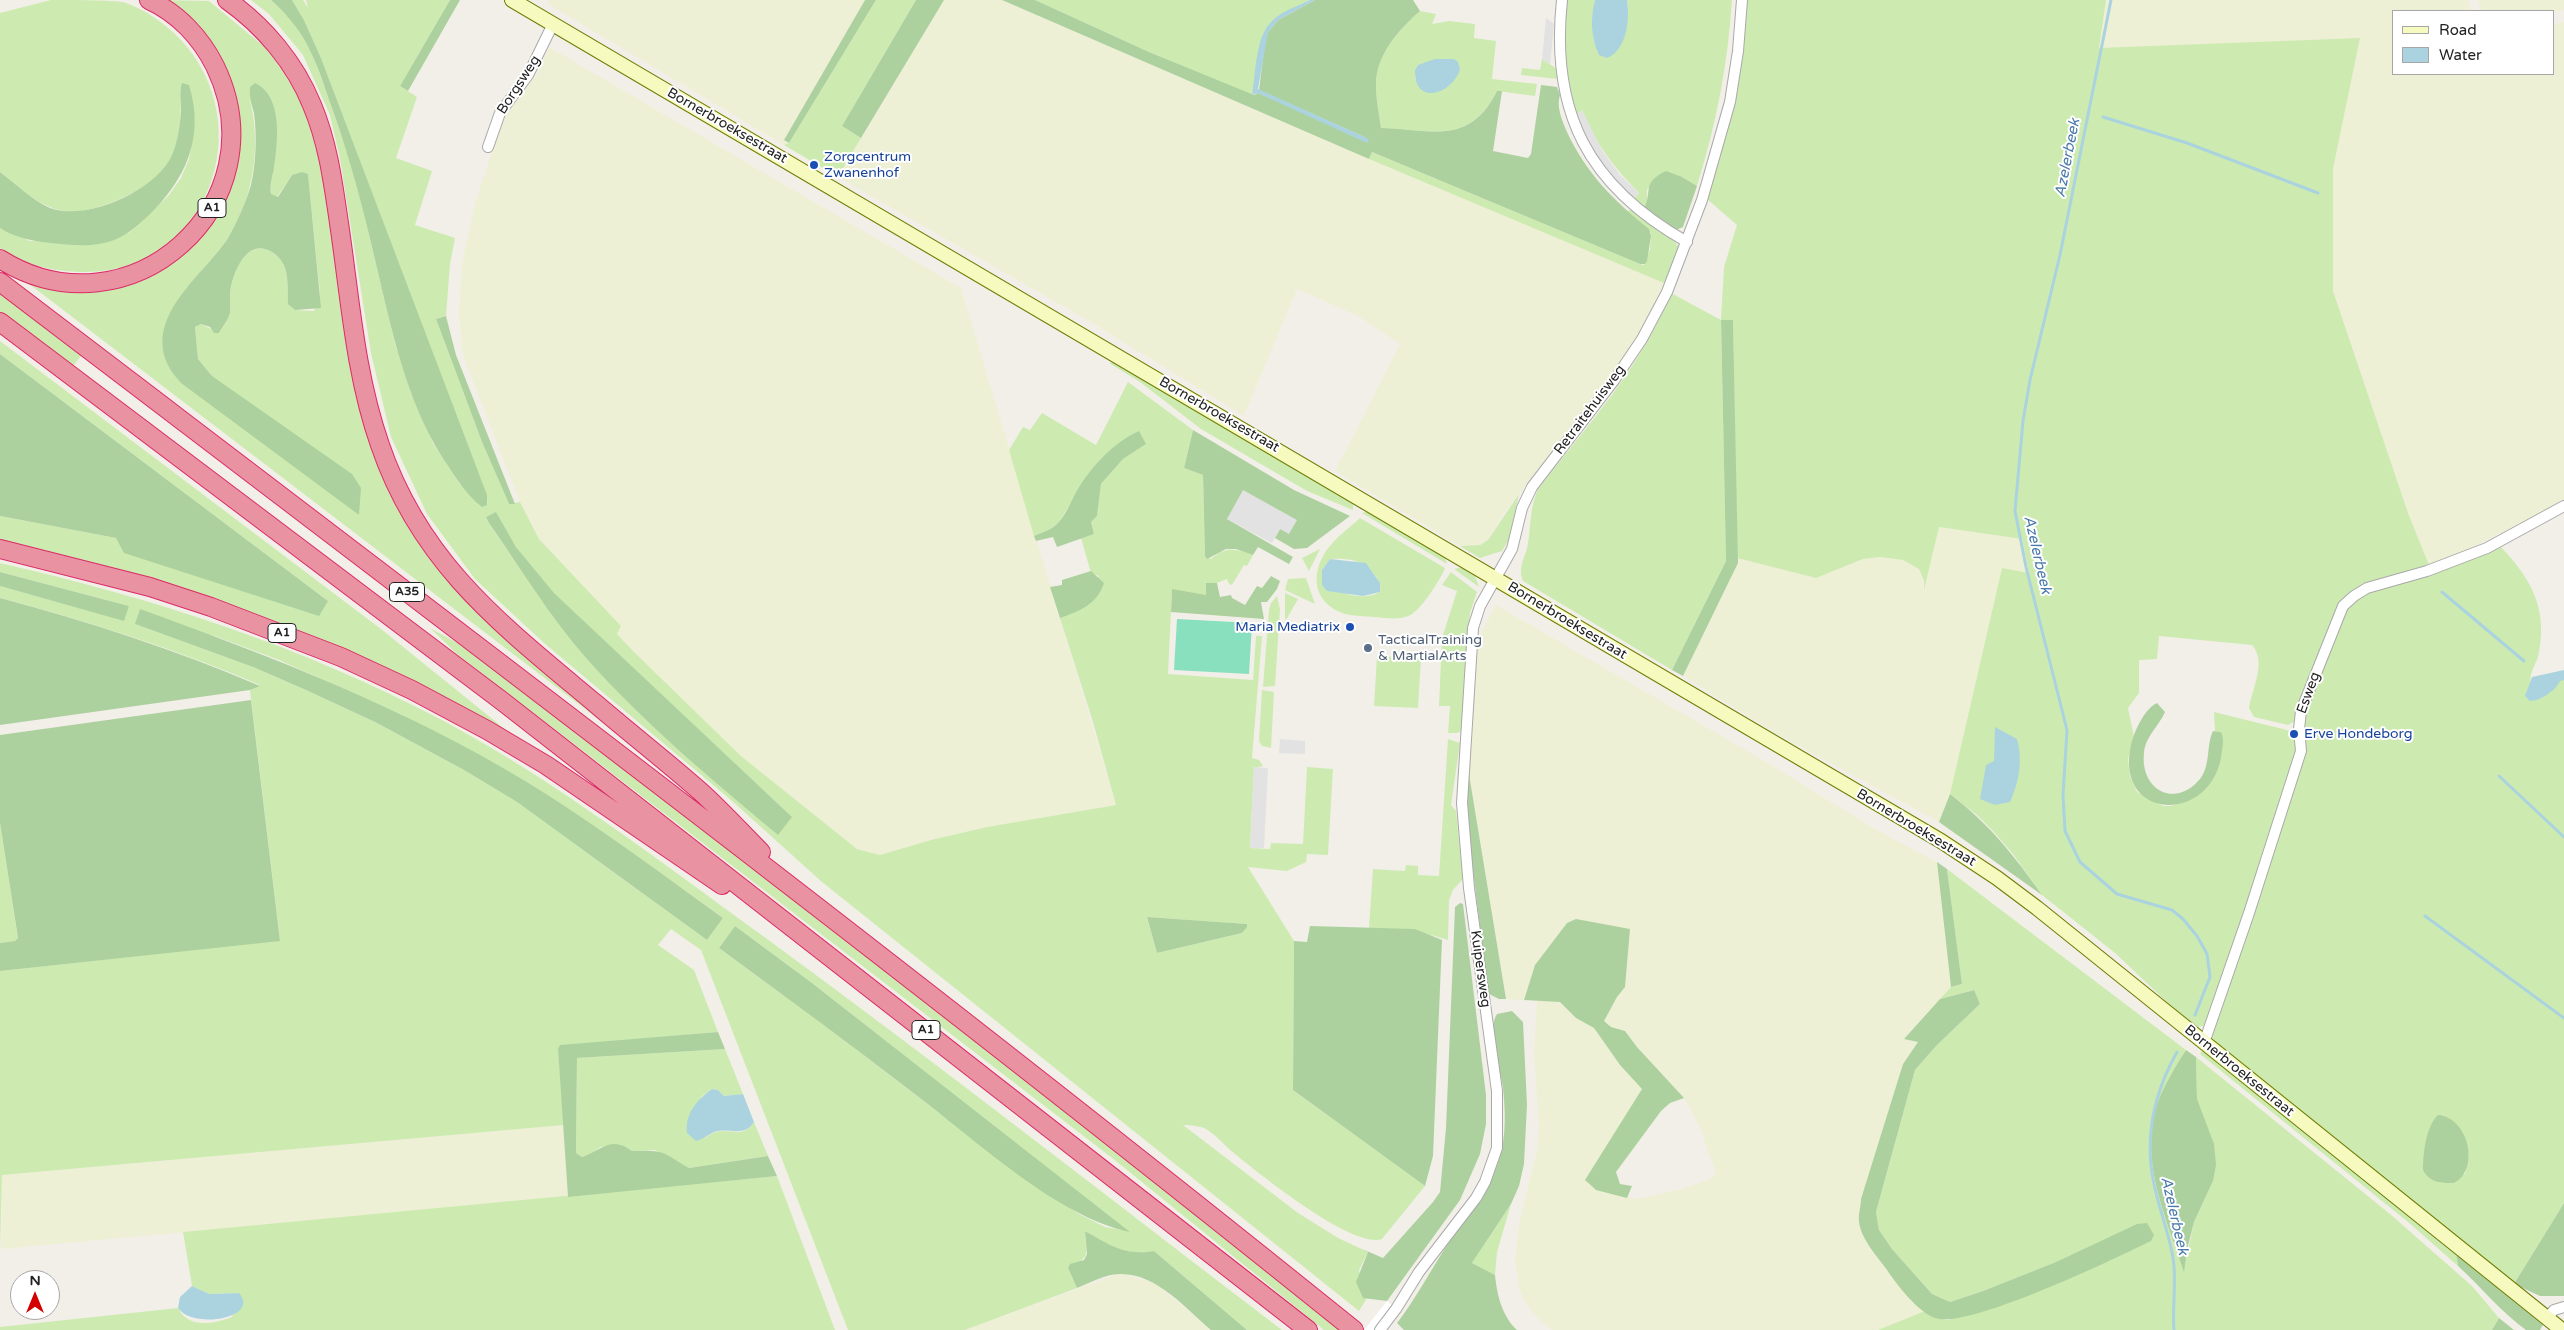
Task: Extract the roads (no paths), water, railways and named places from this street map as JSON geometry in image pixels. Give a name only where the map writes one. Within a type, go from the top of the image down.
[{"type":"highway","name":"A1","points":[[0,259],[28,273],[51,280],[75,284],[105,282],[127,276],[154,264],[180,247],[199,227],[213,206],[226,179],[231,152],[232,123],[225,88],[209,54],[197,38],[182,22],[149,0]]},
{"type":"highway","name":"A1","points":[[227,0],[262,30],[285,58],[299,78],[315,112],[330,163],[364,393],[381,447],[396,484],[423,535],[454,576],[478,603],[702,793],[812,903],[1080,1110],[1354,1330]]},
{"type":"highway","name":"A35","points":[[0,282],[812,903]]},
{"type":"highway","name":"A35","points":[[0,322],[510,706],[757,900]]},
{"type":"highway","name":"A1","points":[[0,548],[150,587],[300,640],[403,686],[487,730],[546,765],[615,810],[718,884],[757,900],[1308,1330]]},
{"type":"main road","name":"Bornerbroeksestraat","points":[[512,0],[1495,578],[1933,837],[1997,878],[2562,1330]]},
{"type":"street","points":[[1562,0],[1559,50],[1562,84],[1568,110],[1579,136],[1591,159],[1619,192],[1668,232],[1687,242]]},
{"type":"street","name":"Retraitehuisweg","points":[[1495,578],[1512,549],[1522,508],[1532,487],[1615,379],[1642,339],[1667,292],[1687,242],[1711,172],[1730,102],[1738,51],[1742,0]]},
{"type":"street","name":"Borgsweg","points":[[488,147],[500,113],[528,75],[553,24]]},
{"type":"street","name":"Esweg","points":[[2204,1043],[2297,766],[2301,751],[2300,711],[2343,606],[2367,588],[2427,571],[2478,551],[2564,506]]},
{"type":"street","name":"Kuipersweg","points":[[1380,1330],[1396,1309],[1418,1272],[1476,1198],[1485,1182],[1497,1148],[1497,1091],[1469,888],[1462,803],[1473,628],[1480,606],[1495,578]]},
{"type":"street","points":[[2547,1318],[2554,1310],[2564,1307]]},
{"type":"water","points":[[1310,0],[1315,0],[1278,20],[1268,32],[1258,89],[1369,139],[1367,143],[1258,93],[1252,95],[1259,46],[1266,28],[1280,14]]},
{"type":"water","points":[[1595,0],[1627,0],[1626,33],[1619,48],[1607,58],[1599,55],[1594,42],[1592,14]]},
{"type":"water","points":[[1435,59],[1454,59],[1458,62],[1460,69],[1450,85],[1435,93],[1427,93],[1416,82],[1415,70],[1418,65]]},
{"type":"water","points":[[1330,559],[1366,563],[1380,583],[1380,592],[1363,596],[1327,591],[1322,585],[1322,570]]},
{"type":"water","points":[[2564,670],[2564,680],[2560,681],[2548,694],[2534,701],[2530,701],[2525,696],[2532,677]]},
{"type":"water","points":[[1995,727],[2017,739],[2020,763],[2016,787],[2010,802],[1995,805],[1980,799],[1986,765],[1994,761]]},
{"type":"water","points":[[712,1089],[718,1090],[724,1096],[743,1094],[754,1122],[746,1130],[714,1132],[696,1141],[687,1133],[688,1119],[697,1102]]},
{"type":"water","points":[[192,1286],[209,1294],[239,1293],[243,1302],[241,1309],[233,1315],[210,1320],[186,1315],[178,1308],[180,1297]]},
{"type":"waterway","name":"Azelerbeek","points":[[2111,0],[2060,255],[2030,380],[2023,421],[2015,511],[2026,567],[2067,730],[2063,795],[2065,831],[2080,862],[2117,894],[2172,910],[2183,919],[2197,936],[2207,954],[2210,977],[2195,1015]]},
{"type":"waterway","points":[[2103,117],[2187,143],[2318,193]]},
{"type":"waterway","points":[[2442,592],[2524,661]]},
{"type":"waterway","points":[[2499,776],[2564,837]]},
{"type":"waterway","points":[[2425,916],[2564,1018]]},
{"type":"waterway","name":"Azelerbeek","points":[[2174,1330],[2175,1276],[2173,1258],[2154,1184],[2150,1149],[2153,1116],[2157,1099],[2162,1083],[2177,1052]]},
{"type":"place","name":"Zorgcentrum Zwanenhof","points":[[814,165]]},
{"type":"place","name":"Maria Mediatrix","points":[[1350,627]]},
{"type":"place","name":"TacticalTraining & MartialArts","points":[[1368,648]]},
{"type":"place","name":"Erve Hondeborg","points":[[2294,734]]}]
